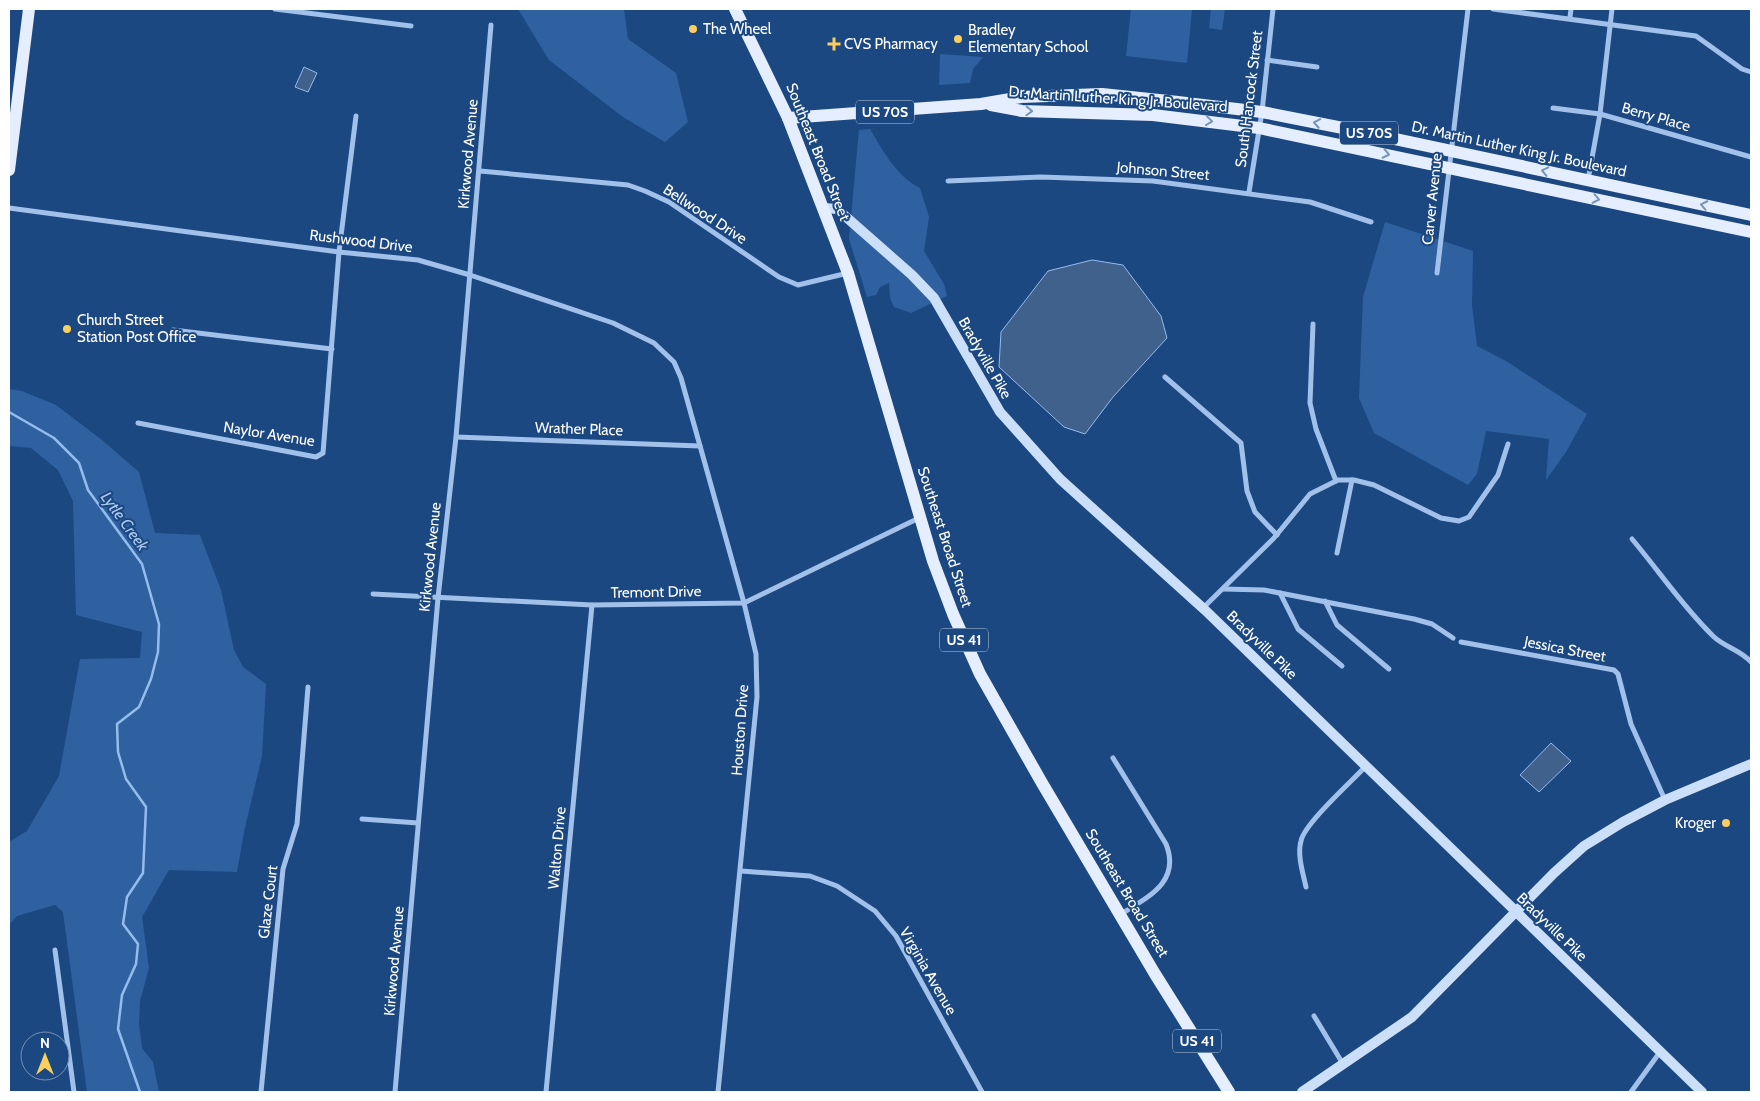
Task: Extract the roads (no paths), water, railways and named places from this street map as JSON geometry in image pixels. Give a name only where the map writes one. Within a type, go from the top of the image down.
[{"type":"main road","points":[[9,170],[29,9]]},
{"type":"main road","name":"Southeast Broad Street","points":[[735,9],[788,118],[848,273],[933,561],[952,614],[980,674],[1120,914],[1229,1092]]},
{"type":"main road","name":"Dr. Martin Luther King Jr. Boulevard","points":[[788,118],[981,104],[1021,97],[1102,94],[1262,112],[1450,150],[1751,215]]},
{"type":"main road","name":"Dr. Martin Luther King Jr. Boulevard","points":[[981,104],[1022,111],[1154,116],[1259,128],[1751,232]]},
{"type":"main road","name":"Bradyville Pike","points":[[824,208],[837,209],[912,275],[934,298],[1000,412],[1019,436],[1060,479],[1203,609],[1702,1092]]},
{"type":"main road","points":[[1302,1092],[1412,1017],[1554,873],[1584,846],[1623,822],[1665,800],[1751,764]]},
{"type":"street","points":[[275,9],[411,26]]},
{"type":"street","name":"South Hancock Street","points":[[1249,192],[1262,112],[1273,9]]},
{"type":"street","name":"Carver Avenue","points":[[1436,273],[1468,9]]},
{"type":"street","points":[[1493,9],[1570,17],[1696,36],[1742,69],[1751,72]]},
{"type":"street","points":[[1570,17],[1571,9]]},
{"type":"street","points":[[1588,180],[1600,114],[1612,9]]},
{"type":"street","name":"Kirkwood Avenue","points":[[395,1092],[438,598],[456,437],[480,171],[491,24]]},
{"type":"street","points":[[1267,60],[1317,67]]},
{"type":"street","name":"Berry Place","points":[[1553,108],[1600,114],[1751,156]]},
{"type":"street","name":"Naylor Avenue","points":[[138,423],[316,457],[323,453],[339,252],[356,116]]},
{"type":"street","name":"Bellwood Drive","points":[[480,171],[628,186],[668,202],[779,277],[798,285],[848,273]]},
{"type":"street","name":"Johnson Street","points":[[948,181],[1041,177],[1153,181],[1249,192],[1310,202],[1371,222]]},
{"type":"street","name":"Rushwood Drive","points":[[9,208],[339,252],[418,260],[470,275],[635,332],[654,343],[674,362],[681,378]]},
{"type":"street","points":[[1313,324],[1310,403],[1316,429],[1336,481]]},
{"type":"street","points":[[173,330],[332,350]]},
{"type":"street","points":[[1164,377],[1241,443],[1247,492],[1255,512],[1277,535]]},
{"type":"street","name":"Houston Drive","points":[[681,378],[744,603],[756,654],[757,696],[718,1092]]},
{"type":"street","name":"Wrather Place","points":[[456,437],[700,446]]},
{"type":"street","points":[[1203,609],[1277,535],[1310,494],[1336,481],[1352,480],[1374,485],[1442,518],[1459,521],[1469,517],[1498,475],[1508,444]]},
{"type":"street","points":[[1338,553],[1352,480]]},
{"type":"street","name":"Tremont Drive","points":[[373,594],[592,605],[744,603],[920,518]]},
{"type":"street","points":[[1632,539],[1701,624],[1716,639],[1744,654],[1751,662]]},
{"type":"street","points":[[1223,589],[1264,590],[1414,619],[1432,624],[1453,638]]},
{"type":"street","points":[[1280,593],[1298,629],[1342,666]]},
{"type":"street","points":[[1325,601],[1337,625],[1389,669]]},
{"type":"street","name":"Walton Drive","points":[[546,1092],[592,605]]},
{"type":"street","name":"Jessica Street","points":[[1461,642],[1616,672],[1631,724],[1665,800]]},
{"type":"street","name":"Glaze Court","points":[[261,1092],[283,870],[297,824],[308,687]]},
{"type":"street","points":[[1113,758],[1171,855],[1170,868],[1157,891],[1120,914]]},
{"type":"street","points":[[1306,888],[1300,853],[1301,839],[1319,814],[1365,767]]},
{"type":"street","points":[[362,819],[418,823]]},
{"type":"street","name":"Virginia Avenue","points":[[741,870],[810,876],[837,886],[874,911],[896,936],[982,1092]]},
{"type":"street","points":[[54,950],[74,1092]]},
{"type":"street","points":[[1314,1016],[1344,1064]]},
{"type":"street","points":[[1631,1092],[1661,1052]]},
{"type":"waterway","name":"Lytle Creek","points":[[9,412],[54,438],[79,463],[88,490],[142,564],[159,624],[158,652],[151,679],[139,707],[117,724],[118,752],[126,779],[146,807],[143,873],[127,897],[123,924],[138,944],[136,964],[122,995],[118,1029],[140,1092]]},
{"type":"place","name":"The Wheel","points":[[693,29]]},
{"type":"place","name":"Bradley Elementary School","points":[[958,39]]},
{"type":"place","name":"CVS Pharmacy","points":[[834,44]]},
{"type":"place","name":"Church Street Station Post Office","points":[[67,329]]},
{"type":"place","name":"Kroger","points":[[1726,823]]}]
